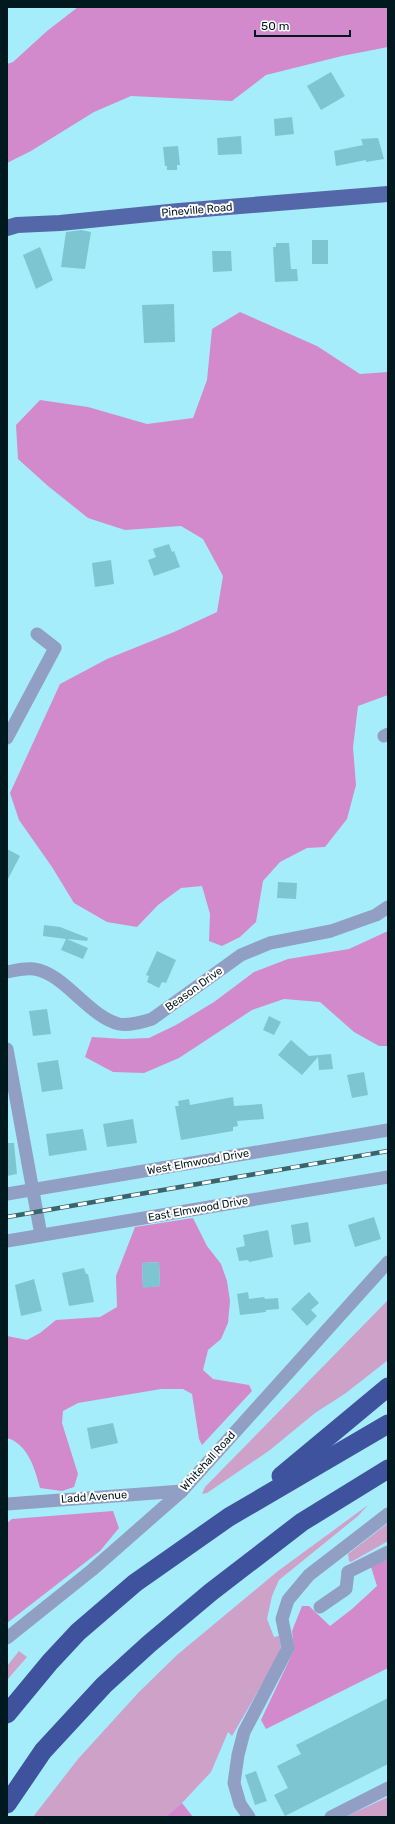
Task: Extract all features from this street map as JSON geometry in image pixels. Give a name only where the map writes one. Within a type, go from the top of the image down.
[{"type":"highway","points":[[229,1517],[388,1387]]},
{"type":"highway","points":[[7,1714],[50,1662],[78,1632],[135,1582],[229,1517],[388,1424]]},
{"type":"highway","points":[[7,1804],[43,1751],[104,1685],[149,1644],[211,1592],[302,1522],[388,1469]]},
{"type":"main road","name":"Pineville Road","points":[[7,228],[17,225],[60,223],[179,211],[388,194]]},
{"type":"street","points":[[7,738],[55,648],[36,634]]},
{"type":"street","name":"Beason Drive","points":[[7,972],[19,969],[35,969],[49,974],[102,1017],[120,1024],[137,1023],[157,1016],[241,955],[270,942],[331,931],[376,915],[388,907]]},
{"type":"street","points":[[7,1049],[41,1235]]},
{"type":"street","name":"West Elmwood Drive","points":[[7,1194],[388,1130]]},
{"type":"street","name":"East Elmwood Drive","points":[[7,1241],[388,1176]]},
{"type":"street","name":"Whitehall Road","points":[[7,1638],[92,1570],[182,1491],[388,1262]]},
{"type":"street","name":"Ladd Avenue","points":[[7,1504],[182,1491]]},
{"type":"street","points":[[249,1817],[240,1804],[234,1783],[238,1755],[244,1732],[288,1648],[282,1619],[288,1600],[309,1575],[388,1514]]},
{"type":"street","points":[[348,1572],[388,1552]]},
{"type":"street","points":[[320,1607],[346,1589],[348,1572],[337,1553]]},
{"type":"street","points":[[331,1817],[388,1788]]},
{"type":"shaded area","points":[[78,7],[388,7],[388,47],[342,56],[266,75],[232,101],[131,96],[94,112],[31,151],[7,163],[7,64],[13,62],[47,31]]},
{"type":"shaded area","points":[[240,312],[317,346],[360,374],[388,372],[388,695],[358,706],[353,747],[356,785],[347,819],[325,847],[307,848],[280,862],[263,881],[256,922],[240,937],[222,946],[209,941],[210,914],[202,886],[181,888],[158,905],[137,927],[107,922],[74,903],[52,867],[19,820],[10,793],[60,684],[107,659],[174,632],[217,612],[223,576],[203,539],[181,526],[125,530],[88,518],[48,486],[18,459],[16,425],[40,400],[88,407],[147,424],[193,418],[207,380],[212,329]]},
{"type":"shaded area","points":[[388,931],[388,1046],[379,1046],[354,1032],[320,1002],[284,999],[252,1010],[179,1058],[144,1073],[113,1072],[85,1057],[92,1037],[123,1039],[149,1038],[176,1025],[214,1002],[254,972],[288,959],[349,949]]},
{"type":"shaded area","points":[[193,1218],[207,1246],[221,1264],[227,1281],[230,1301],[228,1323],[221,1339],[208,1350],[203,1370],[213,1379],[249,1385],[252,1391],[202,1445],[199,1439],[192,1394],[183,1389],[161,1389],[78,1403],[63,1411],[62,1423],[78,1474],[74,1487],[62,1491],[40,1488],[30,1458],[20,1446],[7,1438],[7,1336],[27,1340],[40,1333],[56,1320],[100,1317],[117,1307],[116,1276],[135,1227]],"holes":[[[159,1262],[160,1286],[143,1287],[142,1263]]]},
{"type":"shaded area","points":[[388,1300],[388,1360],[346,1393],[315,1413],[270,1450],[207,1493],[202,1494],[205,1487]]},
{"type":"shaded area","points":[[368,1505],[358,1516],[279,1580],[272,1596],[267,1619],[274,1637],[279,1636],[281,1646],[279,1655],[232,1736],[228,1732],[211,1772],[182,1803],[165,1817],[33,1817],[78,1759],[139,1692],[177,1655],[278,1571]]},
{"type":"shaded area","points":[[113,1511],[119,1528],[100,1551],[7,1623],[7,1523],[12,1519]]},
{"type":"shaded area","points":[[388,1523],[388,1541],[351,1562],[349,1561],[348,1554]]},
{"type":"shaded area","points":[[388,1559],[388,1668],[266,1729],[261,1720],[294,1650],[292,1631],[302,1606],[309,1606],[330,1626],[352,1609],[377,1586],[371,1567]]},
{"type":"shaded area","points":[[19,1651],[27,1657],[7,1680],[7,1666]]},
{"type":"shaded area","points":[[388,1797],[388,1817],[345,1817]]},
{"type":"shaded area","points":[[182,1803],[193,1817],[165,1817]]},
{"type":"building","points":[[331,72],[345,96],[321,110],[307,86]]},
{"type":"building","points":[[292,117],[294,134],[275,136],[274,119]]},
{"type":"building","points":[[241,136],[242,154],[218,155],[217,138]]},
{"type":"building","points":[[378,138],[384,159],[366,162],[366,160],[336,166],[334,151],[363,145],[361,139]]},
{"type":"building","points":[[178,146],[180,165],[177,165],[177,170],[167,170],[167,166],[165,166],[163,147]]},
{"type":"building","points":[[81,230],[91,232],[85,269],[61,267],[66,232]]},
{"type":"building","points":[[312,240],[328,240],[328,264],[312,264]]},
{"type":"building","points":[[276,243],[289,243],[291,269],[297,269],[298,281],[275,282],[273,247],[276,247]]},
{"type":"building","points":[[40,247],[53,280],[36,289],[23,255]]},
{"type":"building","points":[[212,251],[231,251],[232,271],[213,272]]},
{"type":"building","points":[[174,304],[175,342],[144,343],[142,305]]},
{"type":"building","points":[[169,544],[172,552],[174,551],[180,567],[154,576],[148,560],[156,557],[153,549]]},
{"type":"building","points":[[111,560],[114,584],[95,587],[92,563]]},
{"type":"building","points":[[7,849],[20,856],[7,881]]},
{"type":"building","points":[[278,882],[297,883],[296,899],[277,898]]},
{"type":"building","points":[[44,925],[60,927],[88,938],[87,941],[67,939],[88,948],[83,959],[61,950],[66,939],[43,936]]},
{"type":"building","points":[[157,951],[176,960],[166,983],[162,982],[159,988],[147,982],[149,976],[146,975]]},
{"type":"building","points":[[47,1009],[51,1034],[33,1036],[29,1011]]},
{"type":"building","points":[[269,1016],[281,1022],[274,1035],[263,1030]]},
{"type":"building","points":[[291,1040],[309,1056],[331,1054],[333,1069],[319,1070],[318,1057],[302,1075],[278,1055]]},
{"type":"building","points":[[58,1060],[63,1089],[42,1092],[37,1063]]},
{"type":"building","points":[[364,1072],[368,1095],[352,1098],[347,1075]]},
{"type":"building","points":[[233,1097],[234,1106],[262,1104],[264,1119],[237,1121],[238,1126],[233,1127],[233,1131],[181,1140],[175,1106],[179,1106],[178,1101],[189,1099],[190,1105]]},
{"type":"building","points":[[133,1119],[137,1143],[107,1147],[103,1124]]},
{"type":"building","points":[[83,1129],[87,1150],[49,1156],[46,1134]]},
{"type":"building","points":[[7,1143],[14,1143],[17,1174],[7,1176]]},
{"type":"building","points":[[374,1217],[381,1239],[355,1247],[348,1225]]},
{"type":"building","points":[[308,1222],[311,1242],[294,1245],[291,1225]]},
{"type":"building","points":[[268,1230],[273,1257],[249,1262],[248,1260],[239,1261],[236,1248],[245,1246],[243,1235]]},
{"type":"building","points":[[159,1262],[160,1286],[143,1288],[142,1263]]},
{"type":"building","points":[[84,1268],[86,1274],[88,1274],[94,1302],[69,1306],[62,1273]]},
{"type":"building","points":[[34,1279],[42,1311],[21,1316],[15,1285]]},
{"type":"building","points":[[248,1292],[249,1299],[264,1297],[265,1299],[278,1298],[279,1309],[240,1315],[237,1294]]},
{"type":"building","points":[[309,1292],[319,1303],[311,1310],[317,1316],[307,1326],[291,1309]]},
{"type":"building","points":[[113,1423],[118,1443],[91,1449],[87,1428]]},
{"type":"building","points":[[388,1698],[388,1764],[285,1816],[274,1795],[288,1788],[277,1766],[301,1754],[296,1745]]},
{"type":"building","points":[[256,1771],[267,1801],[255,1805],[245,1775]]},
{"type":"railway","points":[[7,1217],[388,1151]]}]
